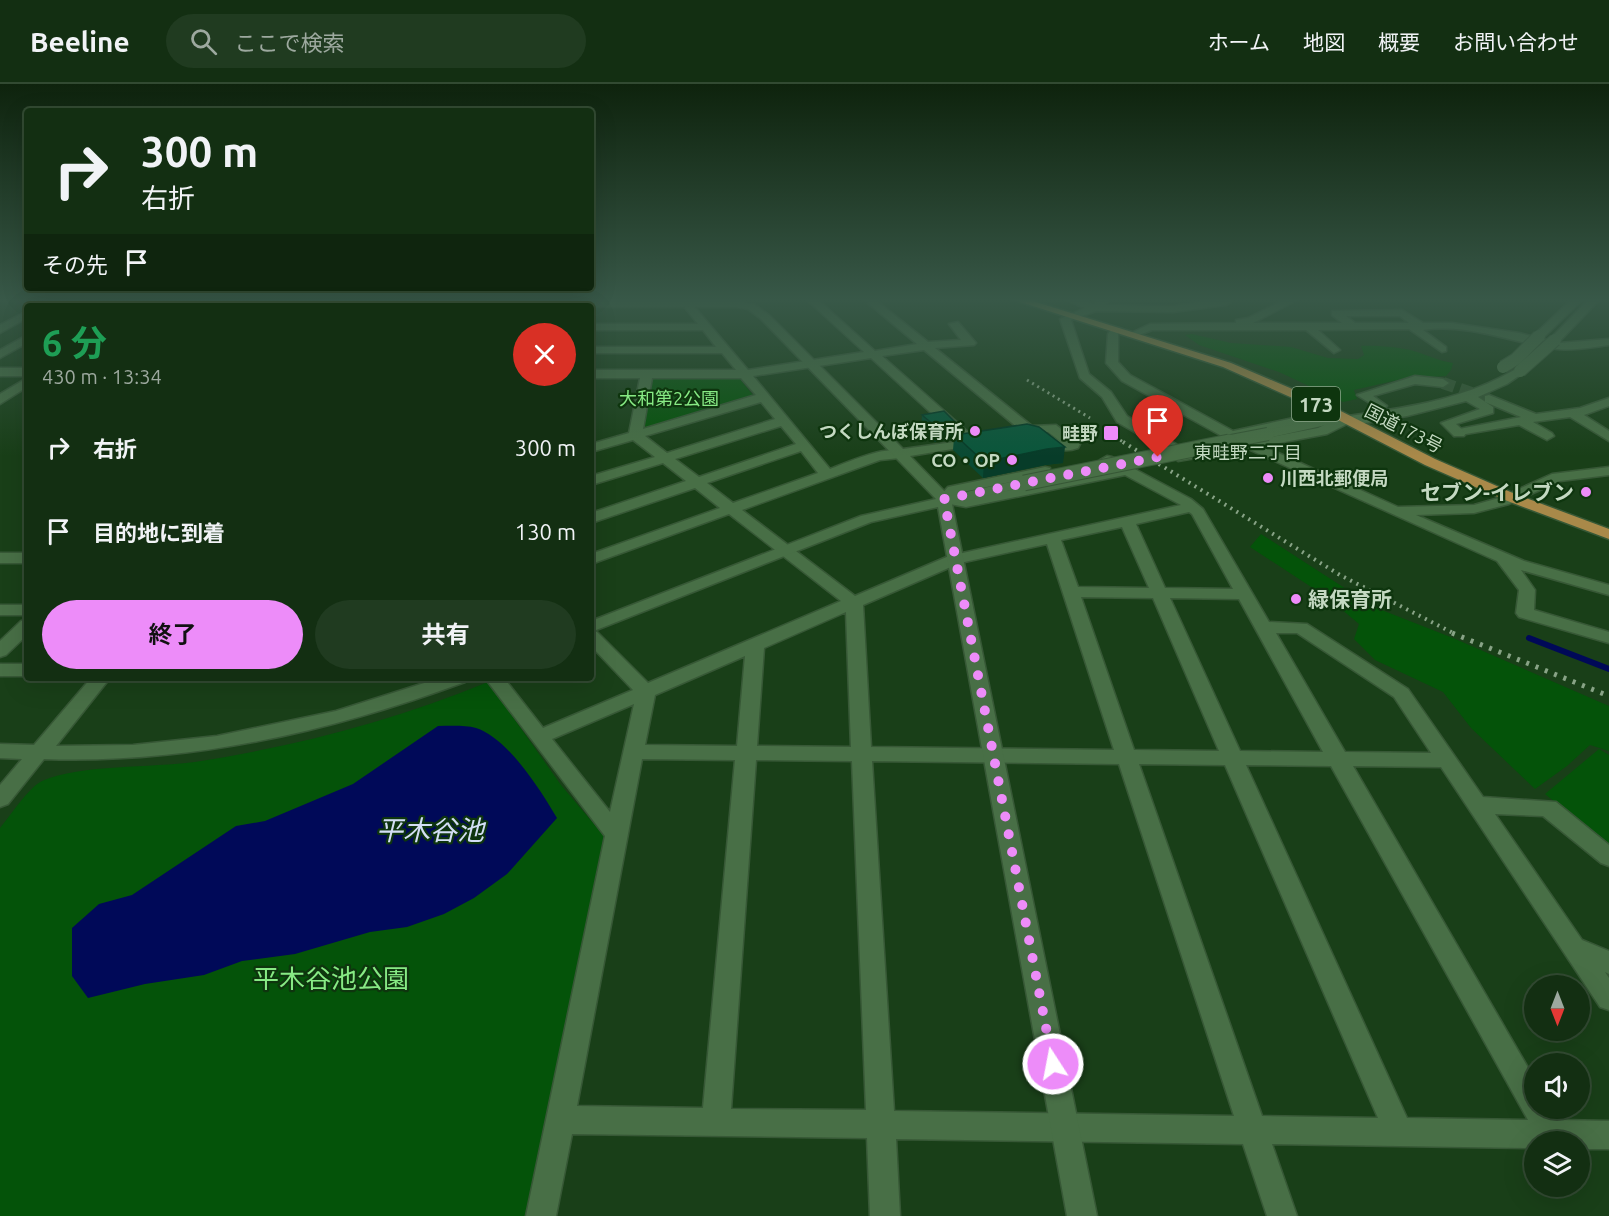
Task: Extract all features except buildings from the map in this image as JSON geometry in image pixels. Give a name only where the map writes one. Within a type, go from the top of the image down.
[{"type":"highway","name":"国道173号","points":[[1189,351],[1348,416],[1430,462],[1609,534]]},
{"type":"highway","name":"国道173号","points":[[1348,416],[1365,420],[1515,495],[1609,526]]},
{"type":"street","points":[[726,351],[827,474]]},
{"type":"street","points":[[799,351],[944,499],[1082,1216]]},
{"type":"street","points":[[870,351],[972,442]]},
{"type":"street","points":[[594,374],[745,374],[902,351]]},
{"type":"street","points":[[932,351],[1032,430],[1057,447],[1073,446],[1054,429],[1032,430],[1012,435]]},
{"type":"street","points":[[1075,351],[1087,378],[1107,395],[1122,419],[1171,447],[1183,458],[1322,431],[1348,416]]},
{"type":"street","points":[[1112,351],[1112,363],[1126,378],[1251,446],[1395,512],[1503,557],[1567,580],[1609,590]]},
{"type":"street","points":[[594,626],[866,519],[944,499],[1348,416],[1465,385],[1493,374],[1523,351]]},
{"type":"street","points":[[1365,420],[1465,396],[1505,381],[1543,351]]},
{"type":"street","points":[[0,372],[24,372]]},
{"type":"street","points":[[635,435],[647,374]]},
{"type":"street","points":[[1087,378],[1086,386],[1095,400]]},
{"type":"street","points":[[1381,406],[1362,395],[1415,380],[1443,383]]},
{"type":"street","points":[[0,400],[24,384]]},
{"type":"street","points":[[1465,396],[1481,402],[1489,410],[1449,421],[1447,423],[1459,433],[1572,413],[1609,402]]},
{"type":"street","points":[[594,447],[764,397]]},
{"type":"street","points":[[1489,399],[1528,419],[1547,436]]},
{"type":"street","points":[[0,400],[24,400]]},
{"type":"street","points":[[1572,413],[1603,429],[1609,437]]},
{"type":"street","points":[[1171,447],[1303,420],[1348,416]]},
{"type":"street","points":[[594,480],[783,421]]},
{"type":"street","points":[[635,435],[788,550],[854,603],[885,1216]]},
{"type":"street","points":[[594,558],[878,456],[992,438]]},
{"type":"street","points":[[594,517],[804,446]]},
{"type":"street","points":[[944,499],[966,503],[1129,470],[1193,507],[1524,1086]]},
{"type":"street","points":[[1395,512],[1474,509],[1504,501],[1557,477],[1609,471]]},
{"type":"street","points":[[539,737],[955,560],[1193,507]]},
{"type":"street","points":[[1128,523],[1399,1132]]},
{"type":"street","points":[[1053,539],[1282,1216]]},
{"type":"street","points":[[1503,557],[1527,590],[1525,613],[1609,638]]},
{"type":"street","points":[[0,558],[24,558]]},
{"type":"street","points":[[1071,592],[1244,594]]},
{"type":"street","points":[[0,610],[24,610]]},
{"type":"street","points":[[1262,627],[1301,628],[1401,693],[1609,999]]},
{"type":"street","points":[[0,651],[24,628]]},
{"type":"street","points":[[594,639],[646,692]]},
{"type":"street","points":[[716,1122],[755,645]]},
{"type":"street","points":[[0,670],[24,670]]},
{"type":"street","points":[[0,799],[99,681]]},
{"type":"street","points":[[0,751],[131,752],[244,739],[383,706],[450,681]]},
{"type":"street","points":[[496,681],[616,835]]},
{"type":"street","points":[[541,1216],[646,692]]},
{"type":"street","points":[[633,752],[1446,760]]},
{"type":"street","points":[[1477,806],[1548,808],[1609,857]]},
{"type":"street","points":[[1573,946],[1609,963]]},
{"type":"street","points":[[560,1120],[1524,1134]]},
{"type":"street","points":[[1590,1135],[1609,1135]]},
{"type":"green space","points":[[1216,351],[1304,351],[1328,358],[1358,359],[1364,355],[1363,351],[1413,351],[1453,363],[1446,376],[1402,379],[1354,390],[1357,399],[1343,402],[1279,372]]},
{"type":"green space","name":"大和第2公園","points":[[657,376],[738,377],[753,395],[642,429],[652,378]]},
{"type":"green space","points":[[1261,534],[1374,607],[1453,638],[1609,706],[1609,751],[1590,745],[1567,766],[1535,789],[1471,728],[1443,692],[1375,660],[1354,639],[1359,624],[1328,598],[1250,547]]},
{"type":"green space","name":"平木谷池公園","points":[[488,682],[561,785],[604,836],[527,1216],[0,1216],[0,828],[26,795],[42,781],[76,772],[195,762],[233,756],[344,731],[417,709]]},
{"type":"green space","points":[[1599,749],[1609,755],[1609,847],[1545,794]]},
{"type":"water","name":"平木谷池","points":[[438,726],[476,728],[500,742],[522,767],[557,818],[507,874],[474,898],[444,914],[407,927],[370,932],[295,954],[242,961],[204,975],[145,984],[88,998],[72,976],[72,928],[99,904],[132,895],[236,826],[265,821],[353,784]]},
{"type":"waterway","points":[[1529,638],[1609,669]]},
{"type":"tunnel","points":[[1443,383],[1489,399]]},
{"type":"railway","points":[[1027,380],[1090,418]]},
{"type":"railway","points":[[1110,434],[1125,443]]},
{"type":"railway","points":[[1123,442],[1340,575],[1455,634]]},
{"type":"railway","points":[[1452,633],[1609,696]]},
{"type":"place","name":"つくしんぼ保育所","points":[[975,431]]},
{"type":"place","name":"畦野","points":[[1111,433]]},
{"type":"place","name":"CO・OP","points":[[1012,460]]},
{"type":"place","name":"川西北郵便局","points":[[1268,478]]},
{"type":"place","name":"セブン-イレブン","points":[[1586,492]]},
{"type":"place","name":"緑保育所","points":[[1296,599]]},
{"type":"district","name":"東畦野二丁目","points":[[1248,452]]},
{"type":"route","points":[[1053,1064],[944,499],[1158,457]]}]
